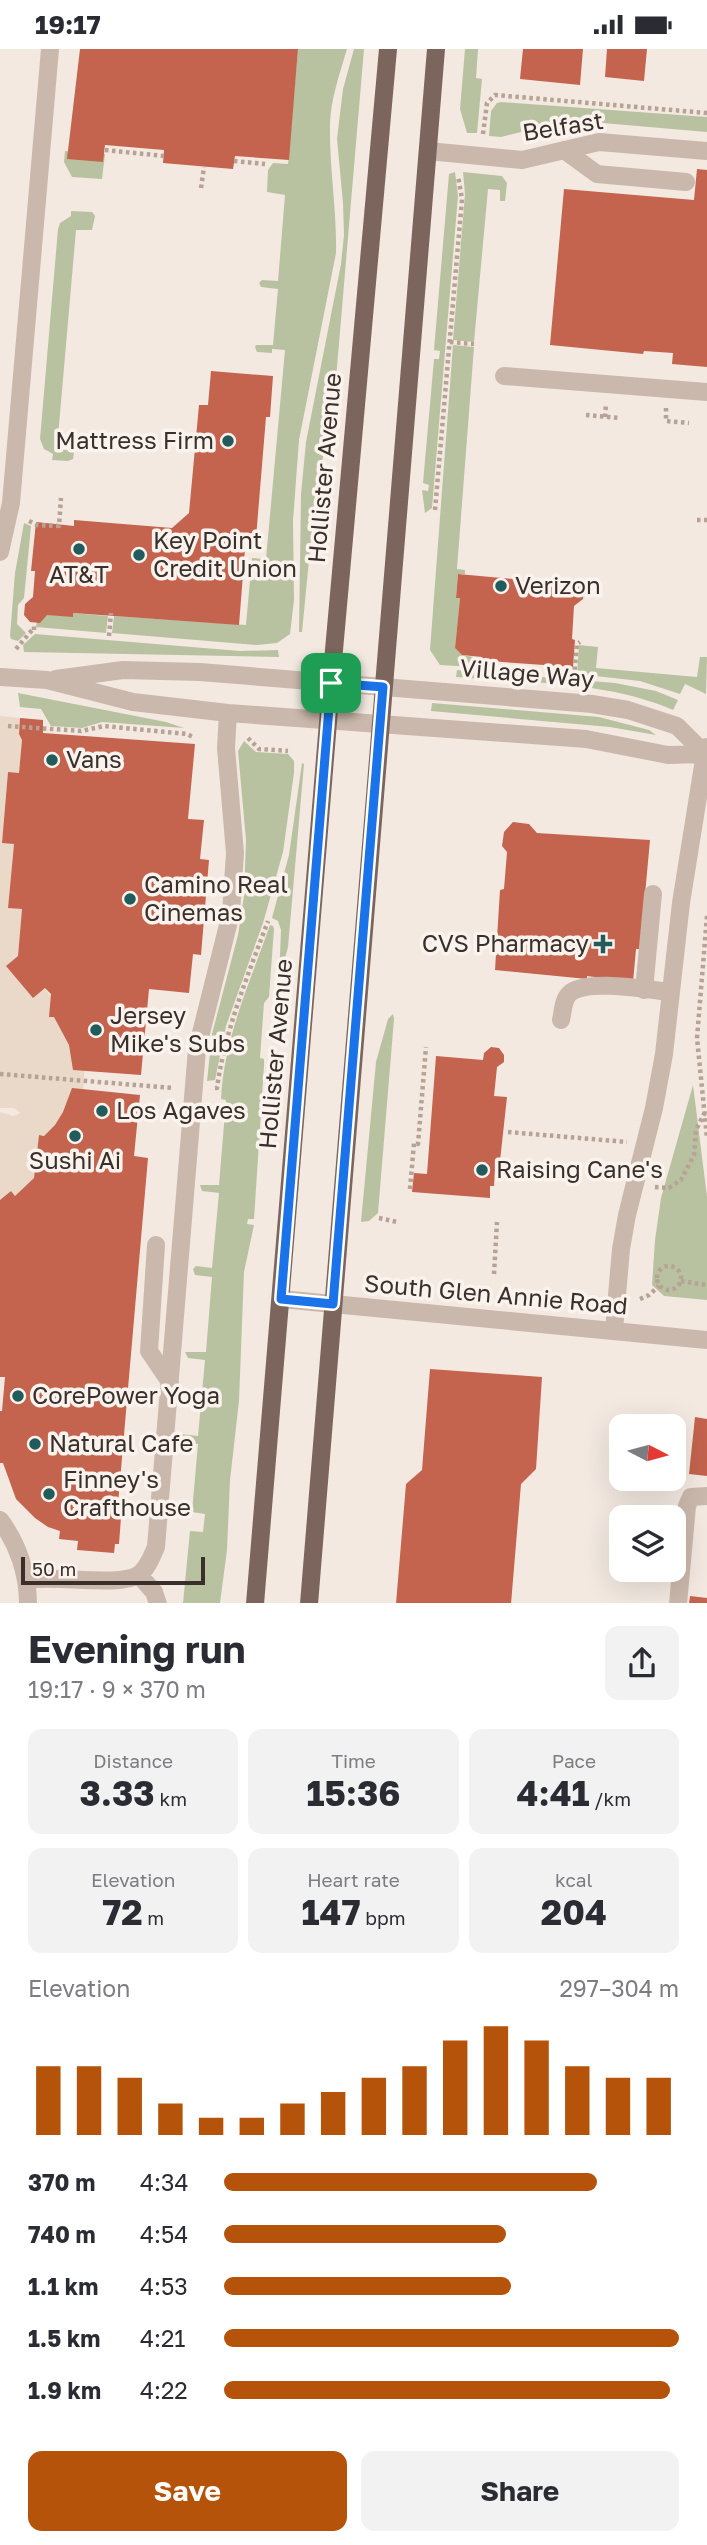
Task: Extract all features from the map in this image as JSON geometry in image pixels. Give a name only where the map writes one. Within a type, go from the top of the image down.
[{"type":"main road","name":"Hollister Avenue","points":[[255,1603],[331,683],[388,49]]},
{"type":"main road","points":[[309,1603],[436,49]]},
{"type":"street","points":[[0,552],[11,502],[50,49]]},
{"type":"street","name":"Belfast","points":[[428,151],[523,160],[606,142],[707,151]]},
{"type":"street","points":[[565,150],[597,174],[686,181]]},
{"type":"street","points":[[504,376],[707,392]]},
{"type":"street","name":"Village Way","points":[[47,680],[123,670],[200,672],[592,704],[628,710],[677,726],[706,752]]},
{"type":"street","points":[[0,677],[47,680],[133,702],[228,713],[586,739],[668,755],[706,752],[681,903],[664,1054],[621,1249],[614,1330]]},
{"type":"street","points":[[27,1580],[46,1577],[123,1581],[139,1575],[156,1547],[197,1049],[226,941],[235,873],[226,736],[228,713]]},
{"type":"street","points":[[644,990],[653,894]]},
{"type":"street","points":[[561,1020],[566,999],[578,989],[601,986],[671,992]]},
{"type":"street","points":[[156,1245],[149,1351],[170,1383]]},
{"type":"street","name":"South Glen Annie Road","points":[[281,1299],[707,1340]]},
{"type":"street","points":[[678,1603],[687,1506],[699,1497]]},
{"type":"street","points":[[0,1520],[15,1545],[27,1580],[28,1603]]},
{"type":"street","points":[[139,1575],[154,1591],[158,1603]]},
{"type":"path","points":[[483,134],[487,103],[495,95],[707,113]]},
{"type":"path","points":[[105,150],[164,156]]},
{"type":"path","points":[[234,161],[265,164]]},
{"type":"path","points":[[201,188],[204,167]]},
{"type":"path","points":[[435,510],[462,199],[458,176]]},
{"type":"path","points":[[450,342],[474,344]]},
{"type":"path","points":[[586,415],[620,418]]},
{"type":"path","points":[[29,521],[37,525],[59,526],[61,498]]},
{"type":"path","points":[[697,520],[707,520]]},
{"type":"path","points":[[109,636],[111,614]]},
{"type":"path","points":[[16,649],[33,630],[34,623]]},
{"type":"path","points":[[574,677],[577,644],[580,642]]},
{"type":"path","points":[[8,726],[81,731],[104,726],[187,734],[195,738]]},
{"type":"path","points":[[248,738],[259,750],[288,751]]},
{"type":"path","points":[[707,916],[697,1029],[707,1138]]},
{"type":"path","points":[[211,1087],[217,1088],[238,1005],[268,921]]},
{"type":"path","points":[[410,1189],[414,1143],[418,1144],[426,1047]]},
{"type":"path","points":[[699,1069],[707,1067]]},
{"type":"path","points":[[0,1074],[181,1089]]},
{"type":"path","points":[[654,1187],[669,1188],[681,1180],[691,1164],[696,1130],[704,1114]]},
{"type":"path","points":[[508,1132],[626,1142]]},
{"type":"path","points":[[379,1217],[397,1222]]},
{"type":"path","points":[[494,1274],[497,1222]]},
{"type":"path","points":[[667,1265],[678,1269],[681,1281],[674,1289],[666,1289],[660,1285],[658,1274],[667,1265]]},
{"type":"path","points":[[681,1281],[707,1285]]},
{"type":"path","points":[[640,1299],[649,1296],[660,1285]]},
{"type":"green space","points":[[298,49],[347,49],[331,114],[336,253],[299,440],[293,521],[294,600],[290,634],[277,643],[257,645],[112,633],[114,616],[246,625],[252,558],[266,559],[285,350],[257,352],[255,347],[273,345],[278,289],[261,287],[259,283],[262,280],[278,281],[285,195],[267,192],[268,170],[273,163],[288,164]]},
{"type":"green space","points":[[354,49],[364,49],[332,426],[317,478],[302,632],[299,632],[301,494],[306,442],[341,264],[343,203],[337,139],[343,89]]},
{"type":"green space","points":[[465,49],[478,49],[476,78],[482,79],[477,133],[467,133],[460,109]]},
{"type":"green space","points":[[501,102],[707,117],[707,132],[568,120],[501,137],[489,136],[491,111]]},
{"type":"green space","points":[[65,151],[105,154],[102,179],[72,177],[64,162]]},
{"type":"green space","points":[[455,172],[458,196],[432,508],[425,513],[422,490],[428,491],[429,485],[423,483],[434,359],[439,359],[440,351],[434,350],[449,174]]},
{"type":"green space","points":[[463,172],[502,176],[507,183],[505,201],[500,201],[500,190],[488,189],[474,342],[453,340],[465,194]]},
{"type":"green space","points":[[71,211],[92,212],[95,216],[92,230],[76,230],[57,448],[74,452],[73,459],[68,461],[52,460],[53,454],[44,449],[40,439],[58,229],[60,223],[71,216]]},
{"type":"green space","points":[[453,345],[474,347],[457,569],[465,570],[465,574],[458,574],[456,597],[460,598],[455,648],[462,655],[491,660],[490,668],[440,665],[430,650]]},
{"type":"green space","points":[[24,523],[31,526],[24,598],[18,605],[17,624],[26,633],[18,641],[10,636],[15,573]]},
{"type":"green space","points":[[49,611],[108,616],[106,633],[36,627],[37,620]]},
{"type":"green space","points":[[35,634],[240,651],[278,650],[279,657],[24,652],[23,645]]},
{"type":"green space","points":[[579,645],[598,647],[596,668],[697,677],[700,657],[707,657],[706,694],[685,684],[680,694],[640,681],[577,674]]},
{"type":"green space","points":[[457,670],[615,683],[656,691],[678,700],[673,710],[621,693],[594,688],[456,677]]},
{"type":"green space","points":[[18,693],[166,722],[184,728],[102,722],[82,728],[51,726],[41,709],[20,707]]},
{"type":"green space","points":[[432,703],[599,717],[649,730],[656,735],[610,727],[431,711]]},
{"type":"green space","points":[[244,741],[256,752],[288,754],[294,761],[294,773],[283,852],[263,923],[226,1026],[215,1080],[207,1081],[212,1034],[238,935],[244,896],[246,840],[238,751]]},
{"type":"green space","points":[[302,763],[288,947],[279,981],[281,930],[278,921],[272,918],[289,855]]},
{"type":"green space","points":[[270,925],[274,929],[269,997],[264,1003],[260,1058],[264,1059],[264,1066],[254,1219],[248,1219],[247,1224],[254,1225],[244,1272],[239,1401],[230,1480],[227,1550],[220,1603],[183,1603],[190,1531],[203,1532],[205,1514],[192,1512],[198,1444],[181,1442],[179,1439],[181,1434],[198,1436],[205,1360],[188,1358],[185,1352],[206,1352],[212,1277],[195,1275],[193,1269],[196,1266],[212,1268],[219,1193],[202,1191],[200,1185],[219,1185],[226,1100],[221,1099],[227,1054],[239,1011]]},
{"type":"green space","points":[[393,1014],[378,1213],[369,1221],[361,1222],[376,1062],[388,1019]]},
{"type":"green space","points":[[693,1085],[707,1197],[707,1300],[664,1296],[652,1285],[661,1198]]},
{"type":"shaded area","points":[[0,716],[20,718],[19,734],[22,740],[19,773],[8,772],[2,842],[14,844],[8,907],[22,909],[18,956],[69,1019],[85,1065],[83,1094],[60,1137],[39,1135],[34,1178],[15,1196],[11,1191],[0,1200],[0,1112],[13,1116],[21,1113],[14,1108],[0,1108]]},
{"type":"building","points":[[80,49],[298,49],[289,160],[235,156],[233,169],[163,163],[164,150],[105,145],[103,162],[67,159]]},
{"type":"building","points":[[523,49],[583,49],[580,85],[520,79]]},
{"type":"building","points":[[607,49],[647,49],[644,81],[605,77]]},
{"type":"building","points":[[697,169],[707,170],[707,367],[672,364],[673,353],[644,351],[643,354],[550,345],[564,189],[694,200]]},
{"type":"building","points":[[211,371],[273,376],[270,417],[266,417],[255,550],[245,549],[239,625],[73,613],[73,617],[47,615],[40,623],[30,622],[24,615],[25,604],[33,597],[35,571],[31,571],[36,522],[74,526],[74,520],[172,528],[189,513],[199,405],[208,405]]},
{"type":"building","points":[[458,574],[556,583],[562,578],[577,579],[584,588],[583,599],[574,606],[573,667],[502,662],[462,655],[455,648],[460,598],[456,598]]},
{"type":"building","points":[[20,718],[43,720],[43,733],[195,744],[188,819],[204,820],[200,859],[209,860],[201,955],[193,954],[189,993],[149,989],[141,1075],[73,1070],[69,1045],[54,1017],[49,1017],[51,994],[45,988],[33,998],[6,966],[18,956],[22,909],[8,908],[14,844],[2,843],[8,772],[19,773],[22,740],[19,734]]},
{"type":"building","points":[[513,822],[529,824],[537,833],[650,840],[640,949],[636,949],[633,982],[495,970],[500,890],[504,889],[507,852],[502,846],[504,832]]},
{"type":"building","points":[[491,1047],[499,1048],[504,1055],[504,1062],[497,1067],[494,1096],[507,1097],[499,1170],[495,1170],[494,1186],[490,1186],[490,1198],[412,1192],[414,1173],[427,1174],[436,1056],[483,1060],[484,1053]]},
{"type":"building","points":[[72,1088],[140,1095],[134,1156],[148,1158],[118,1504],[122,1504],[119,1544],[115,1544],[114,1553],[77,1550],[78,1541],[59,1539],[60,1531],[35,1518],[16,1499],[3,1463],[0,1463],[0,1411],[5,1377],[0,1377],[0,1200],[11,1191],[15,1196],[34,1178],[39,1135],[44,1136],[55,1125]]},
{"type":"building","points":[[430,1369],[542,1377],[536,1469],[521,1484],[511,1603],[396,1603],[406,1484],[422,1470]]},
{"type":"building","points":[[695,1417],[707,1419],[707,1476],[689,1474]]},
{"type":"building","points":[[690,1596],[707,1598],[707,1603],[689,1603]]},
{"type":"place","name":"Mattress Firm","points":[[228,441]]},
{"type":"place","name":"AT&T","points":[[79,549]]},
{"type":"place","name":"Key Point Credit Union","points":[[139,555]]},
{"type":"place","name":"Verizon","points":[[501,586]]},
{"type":"place","name":"Vans","points":[[52,760]]},
{"type":"place","name":"Camino Real Cinemas","points":[[130,899]]},
{"type":"place","name":"CVS Pharmacy","points":[[603,944]]},
{"type":"place","name":"Jersey Mike's Subs","points":[[96,1030]]},
{"type":"place","name":"Los Agaves","points":[[102,1111]]},
{"type":"place","name":"Sushi Ai","points":[[75,1136]]},
{"type":"place","name":"Raising Cane's","points":[[482,1170]]},
{"type":"place","name":"CorePower Yoga","points":[[18,1396]]},
{"type":"place","name":"Natural Cafe","points":[[35,1444]]},
{"type":"place","name":"Finney's Crafthouse","points":[[49,1494]]},
{"type":"route","points":[[331,683],[383,687],[333,1304],[281,1299],[331,683]]}]
